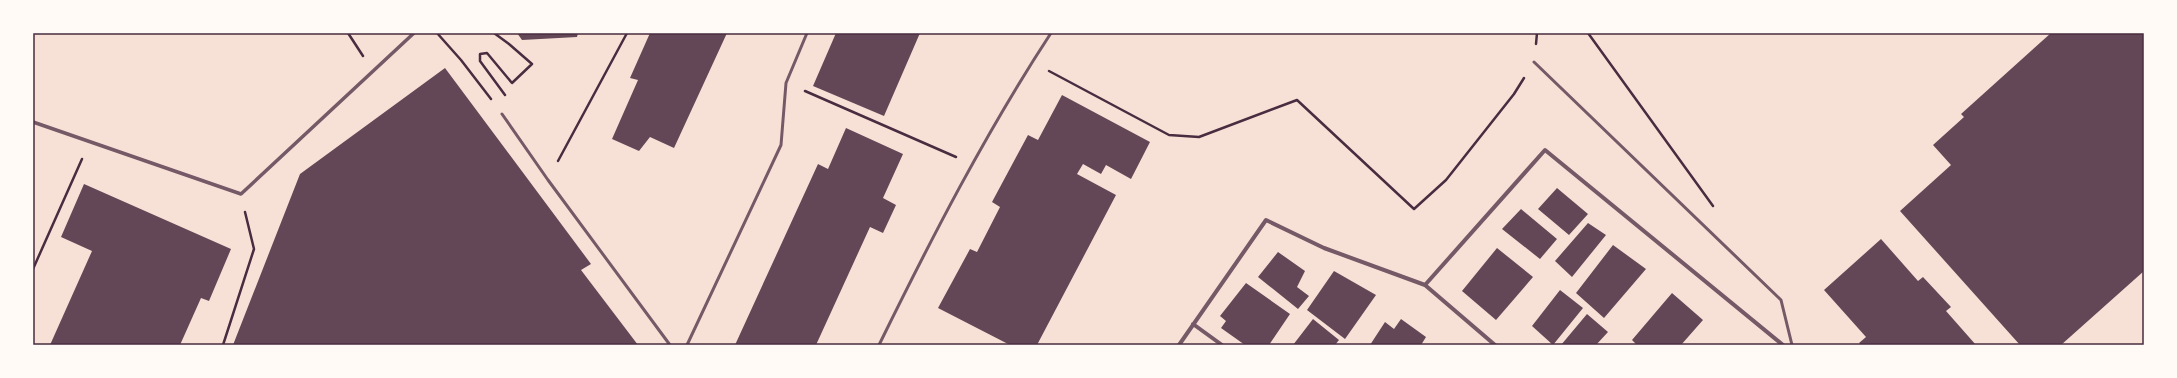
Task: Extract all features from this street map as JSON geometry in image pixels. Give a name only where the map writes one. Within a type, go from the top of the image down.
[{"type":"street","points":[[33,122],[241,194],[414,33]]},
{"type":"street","points":[[1425,285],[1545,150],[1783,345]]},
{"type":"street","points":[[1179,345],[1266,220],[1324,248],[1425,285],[1495,345]]},
{"type":"street","points":[[1194,324],[1222,345]]},
{"type":"lane","points":[[687,345],[781,145],[786,83],[807,33]]},
{"type":"lane","points":[[879,345],[914,273],[973,165],[1032,62],[1051,33]]},
{"type":"lane","points":[[1534,62],[1781,300],[1792,345]]},
{"type":"lane","points":[[502,114],[548,180],[670,345]]},
{"type":"path","points":[[348,33],[372,72]]},
{"type":"path","points":[[437,33],[461,60],[502,114]]},
{"type":"path","points":[[494,33],[532,64],[512,83],[487,53],[480,54],[480,60],[507,98]]},
{"type":"path","points":[[548,180],[627,33]]},
{"type":"path","points":[[1588,33],[1717,211]]},
{"type":"path","points":[[1032,62],[1169,135],[1199,137],[1297,100],[1414,209],[1446,180],[1514,94]]},
{"type":"path","points":[[786,83],[973,165]]},
{"type":"path","points":[[33,269],[89,142]]},
{"type":"path","points":[[223,345],[254,249],[241,194]]},
{"type":"building","points":[[517,33],[578,33],[577,37],[522,40]]},
{"type":"building","points":[[650,33],[727,33],[674,148],[650,137],[639,151],[612,139],[638,80],[630,78]]},
{"type":"building","points":[[836,33],[920,33],[884,116],[813,86]]},
{"type":"building","points":[[2051,33],[2144,33],[2144,271],[2061,345],[2020,345],[1900,211],[1951,165],[1933,145],[1964,117],[1961,114]]},
{"type":"building","points":[[445,68],[591,264],[581,270],[638,345],[233,345],[300,174]]},
{"type":"building","points":[[1062,95],[1150,142],[1131,179],[1106,165],[1101,174],[1083,164],[1077,174],[1116,195],[1037,345],[1010,345],[938,308],[970,249],[977,252],[1000,207],[992,202],[1028,135],[1038,140]]},
{"type":"building","points":[[846,128],[903,154],[883,198],[896,205],[883,233],[870,227],[816,345],[735,345],[818,164],[828,169]]},
{"type":"building","points":[[84,184],[231,249],[209,301],[201,298],[180,345],[50,345],[92,251],[61,237]]},
{"type":"building","points":[[1557,188],[1588,214],[1569,235],[1538,209]]},
{"type":"building","points":[[1521,209],[1557,239],[1540,259],[1502,229]]},
{"type":"building","points":[[1588,223],[1606,235],[1572,277],[1555,261]]},
{"type":"building","points":[[1881,239],[1918,281],[1923,277],[1951,307],[1946,311],[1976,345],[1861,345],[1859,343],[1866,337],[1824,290]]},
{"type":"building","points":[[1613,245],[1646,269],[1604,318],[1576,293]]},
{"type":"building","points":[[1497,248],[1533,277],[1496,320],[1462,291]]},
{"type":"building","points":[[1278,252],[1305,271],[1297,287],[1309,296],[1298,309],[1258,277]]},
{"type":"building","points":[[1334,271],[1376,295],[1345,339],[1307,310]]},
{"type":"building","points":[[1246,283],[1290,314],[1269,345],[1245,345],[1221,328],[1226,321],[1220,316]]},
{"type":"building","points":[[1560,290],[1583,308],[1553,345],[1532,326]]},
{"type":"building","points":[[1672,293],[1703,320],[1681,345],[1637,345],[1632,340]]},
{"type":"building","points":[[1587,314],[1608,332],[1596,345],[1561,345]]},
{"type":"building","points":[[1313,319],[1339,340],[1335,345],[1293,345]]},
{"type":"building","points":[[1401,319],[1426,337],[1421,345],[1370,345],[1385,322],[1394,329]]}]
